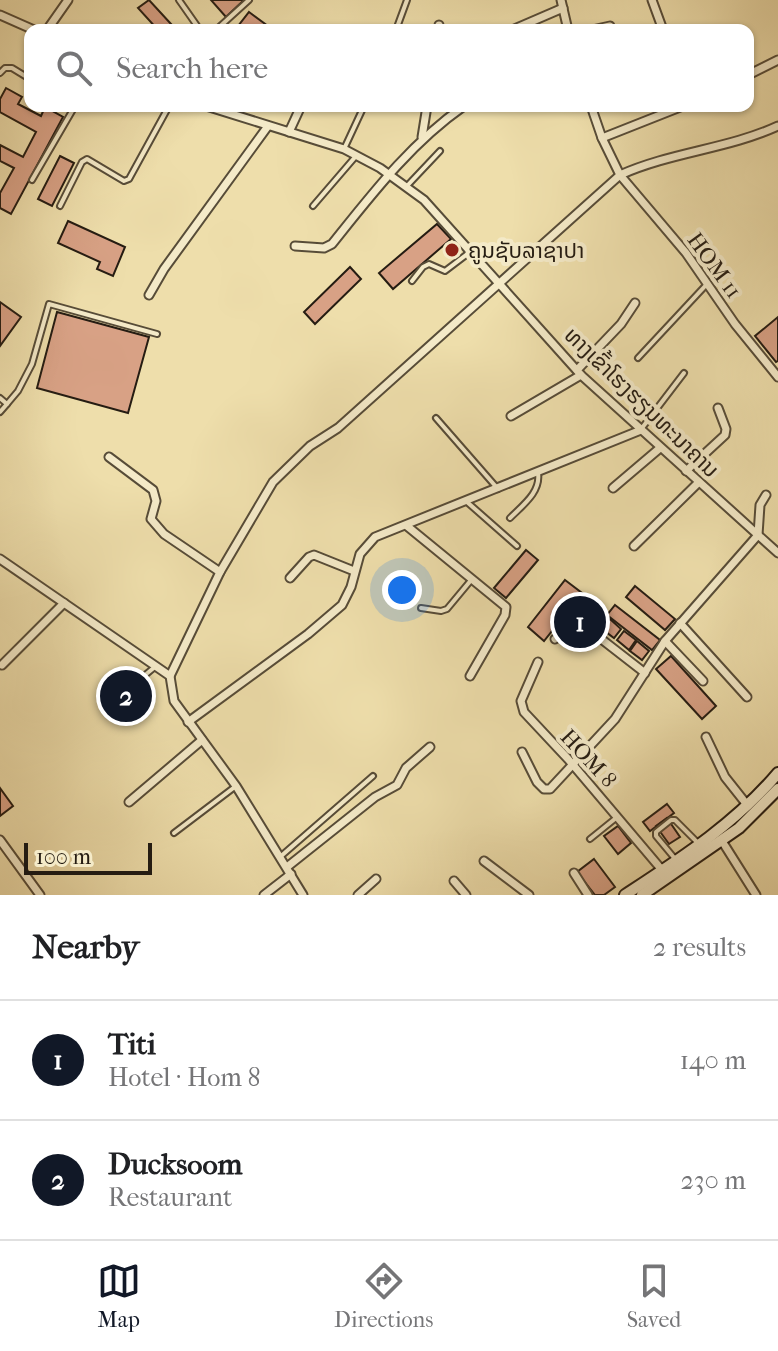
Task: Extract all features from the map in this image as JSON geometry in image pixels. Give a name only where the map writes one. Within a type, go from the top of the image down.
[{"type":"main road","points":[[625,895],[748,806],[778,773]]},
{"type":"main road","points":[[642,895],[722,841],[776,795]]},
{"type":"street","points":[[51,24],[68,0]]},
{"type":"street","points":[[652,0],[661,24]]},
{"type":"street","points":[[524,24],[562,4],[567,24]]},
{"type":"street","points":[[0,15],[24,26]]},
{"type":"street","points":[[754,72],[778,60]]},
{"type":"street","name":"ທາງເຂົ້າໂຮງຮຽນທະນາຄານ","points":[[225,112],[344,149],[389,174],[424,200],[579,372],[778,553]]},
{"type":"street","points":[[289,132],[298,112]]},
{"type":"street","points":[[422,139],[426,112]]},
{"type":"street","points":[[295,246],[324,248],[332,244],[389,174],[439,123],[455,112]]},
{"type":"street","name":"HOM 11","points":[[593,112],[620,175],[686,253],[735,324],[778,377]]},
{"type":"street","points":[[602,138],[668,112]]},
{"type":"street","points":[[149,295],[164,269],[268,126]]},
{"type":"street","points":[[303,895],[236,786],[174,701],[170,676],[220,572],[273,482],[310,446],[338,428],[501,284],[620,175],[689,151],[753,137],[778,126]]},
{"type":"street","points":[[511,416],[579,372],[635,303]]},
{"type":"street","points":[[686,471],[725,435],[718,408]]},
{"type":"street","points":[[188,722],[308,634],[342,605],[351,587],[360,554],[375,537],[641,430]]},
{"type":"street","points":[[613,488],[660,448]]},
{"type":"street","points":[[109,457],[153,490],[156,501],[151,519],[164,534],[220,572]]},
{"type":"street","points":[[634,546],[699,482]]},
{"type":"street","points":[[522,752],[537,782],[544,789],[550,789],[574,765],[615,719],[665,641],[758,535],[760,505],[766,495]]},
{"type":"street","points":[[407,526],[507,611],[470,676]]},
{"type":"street","points":[[290,578],[314,555],[354,571]]},
{"type":"street","points":[[0,571],[3,562],[170,676]]},
{"type":"street","points":[[2,665],[64,603]]},
{"type":"street","points":[[680,623],[747,697]]},
{"type":"street","points":[[555,639],[576,624],[582,624],[645,673]]},
{"type":"street","points":[[665,641],[703,681]]},
{"type":"street","name":"HOM 8","points":[[538,662],[521,701],[524,712],[574,765],[662,870]]},
{"type":"street","points":[[706,737],[725,777],[748,806]]},
{"type":"street","points":[[129,802],[202,740]]},
{"type":"street","points":[[264,895],[375,797],[397,785],[406,768],[430,747]]},
{"type":"street","points":[[0,840],[40,895]]},
{"type":"street","points":[[722,841],[756,895]]},
{"type":"street","points":[[484,861],[529,895]]},
{"type":"street","points":[[574,873],[588,895]]},
{"type":"street","points":[[358,895],[376,879]]},
{"type":"street","points":[[454,881],[466,895]]},
{"type":"lane","points":[[179,0],[196,24]]},
{"type":"lane","points":[[223,24],[249,0]]},
{"type":"lane","points":[[398,24],[407,0]]},
{"type":"lane","points":[[0,73],[5,68],[12,68],[24,75]]},
{"type":"lane","points":[[32,180],[72,112]]},
{"type":"lane","points":[[60,206],[82,162],[87,159],[124,181],[129,179],[166,112]]},
{"type":"lane","points":[[344,149],[361,112]]},
{"type":"lane","points":[[406,187],[440,151]]},
{"type":"lane","points":[[313,206],[356,155]]},
{"type":"lane","points":[[412,281],[423,267],[429,264],[445,271],[471,250]]},
{"type":"lane","points":[[638,358],[707,284]]},
{"type":"lane","points":[[0,412],[18,391],[32,364],[49,304],[157,334]]},
{"type":"lane","points":[[641,430],[684,373]]},
{"type":"lane","points":[[0,398],[7,404]]},
{"type":"lane","points":[[436,418],[498,489]]},
{"type":"lane","points":[[510,518],[535,492],[539,483],[538,473]]},
{"type":"lane","points":[[467,502],[517,546]]},
{"type":"lane","points":[[421,608],[447,609],[472,579]]},
{"type":"lane","points":[[106,691],[118,684],[133,685],[156,666]]},
{"type":"lane","points":[[280,857],[373,776]]},
{"type":"lane","points":[[174,833],[236,786]]},
{"type":"lane","points":[[590,839],[618,816]]},
{"type":"lane","points":[[676,860],[656,836],[656,832],[671,820],[675,820],[699,844]]},
{"type":"building","points":[[149,0],[171,24],[153,24],[138,8]]},
{"type":"building","points":[[211,0],[244,0],[226,17]]},
{"type":"building","points":[[249,12],[265,24],[240,24]]},
{"type":"building","points":[[6,88],[22,97],[18,104],[24,107],[24,112],[41,116],[43,112],[54,112],[63,117],[11,214],[0,208],[0,193],[14,168],[0,161],[0,145],[23,157],[36,132],[0,112],[0,99]]},
{"type":"building","points":[[60,156],[74,163],[52,206],[38,199]]},
{"type":"building","points":[[68,221],[125,247],[113,276],[97,269],[100,262],[58,243]]},
{"type":"building","points":[[437,224],[451,239],[393,289],[379,273]]},
{"type":"building","points":[[350,267],[361,279],[315,324],[304,312]]},
{"type":"building","points":[[0,302],[21,317],[0,346]]},
{"type":"building","points":[[57,312],[149,337],[128,413],[37,388]]},
{"type":"building","points":[[778,317],[778,361],[776,362],[755,336]]},
{"type":"building","points":[[526,550],[538,560],[506,598],[494,588]]},
{"type":"building","points":[[565,580],[582,593],[544,641],[528,627]]},
{"type":"building","points":[[635,586],[675,619],[665,630],[626,597]]},
{"type":"building","points":[[615,605],[660,640],[652,650],[607,615]]},
{"type":"building","points":[[595,608],[607,617],[600,627],[588,617]]},
{"type":"building","points":[[610,619],[621,629],[614,638],[602,629]]},
{"type":"building","points":[[624,631],[636,640],[629,650],[617,640]]},
{"type":"building","points":[[637,641],[649,651],[642,660],[630,651]]},
{"type":"building","points":[[671,656],[716,706],[702,719],[656,669]]},
{"type":"building","points":[[0,788],[13,806],[0,816]]},
{"type":"building","points":[[667,804],[674,813],[650,831],[643,822]]},
{"type":"building","points":[[667,818],[680,837],[669,844],[656,826]]},
{"type":"building","points":[[618,826],[631,843],[618,854],[604,836]]},
{"type":"building","points":[[594,859],[615,887],[604,895],[595,895],[577,872]]},
{"type":"place","name":"ຄູນຊັບລາຊາປາ","points":[[452,250]]},
{"type":"place","name":"Titi","points":[[580,622]]},
{"type":"place","name":"Ducksoom","points":[[126,696]]}]
